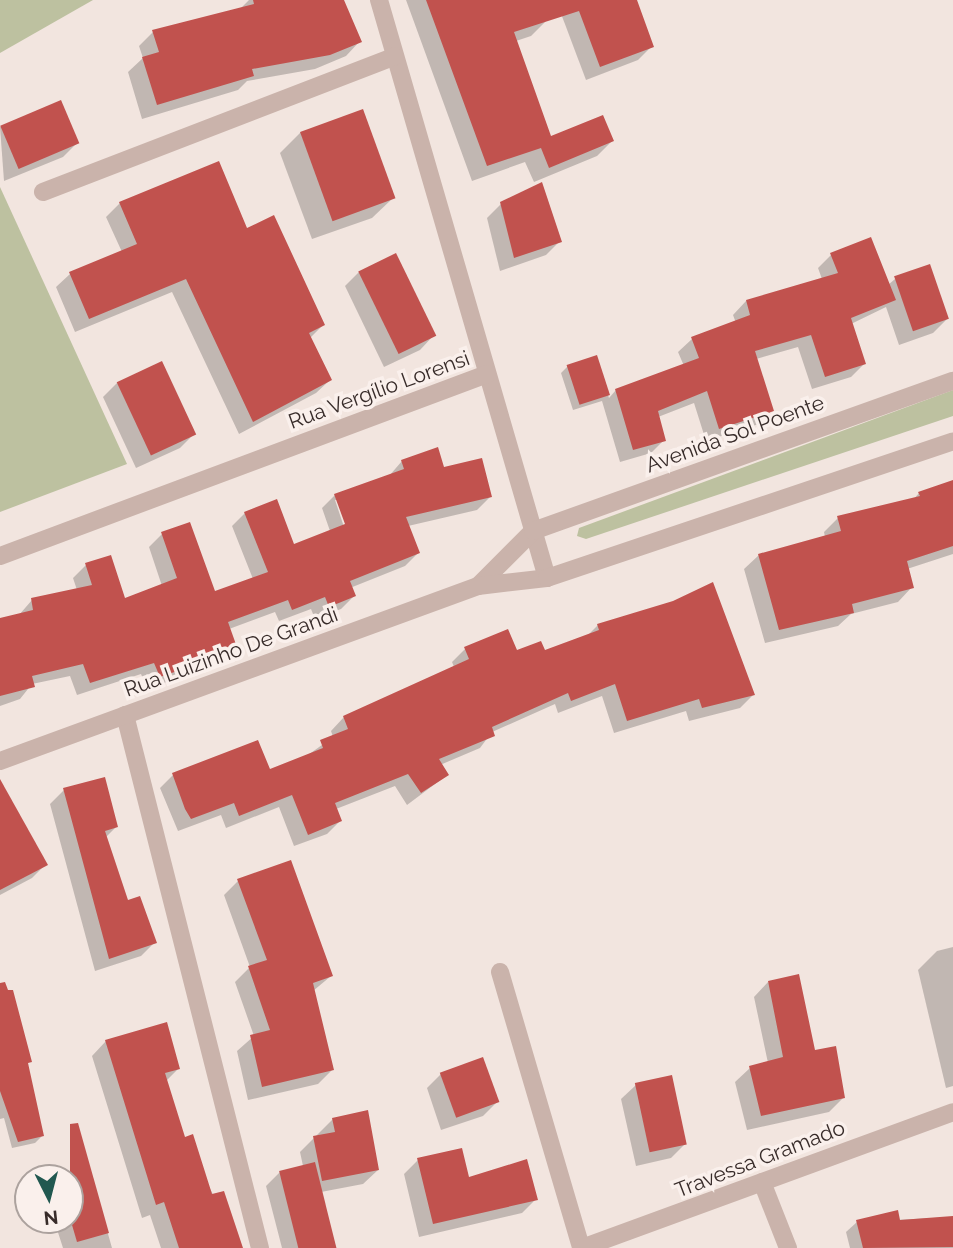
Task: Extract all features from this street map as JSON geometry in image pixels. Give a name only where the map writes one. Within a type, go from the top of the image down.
[{"type":"street","name":"Rua Vergílio Lorensi","points":[[0,556],[487,374],[379,0]]},
{"type":"street","points":[[43,192],[395,56]]},
{"type":"street","points":[[487,374],[547,578],[953,441]]},
{"type":"street","name":"Avenida Sol Poente","points":[[533,531],[953,381]]},
{"type":"street","name":"Rua Luizinho De Grandi","points":[[478,586],[533,531]]},
{"type":"street","name":"Rua Luizinho De Grandi","points":[[0,761],[478,586],[547,578]]},
{"type":"street","points":[[125,715],[260,1248]]},
{"type":"street","points":[[500,972],[581,1248]]},
{"type":"street","name":"Travessa Gramado","points":[[581,1248],[953,1112]]},
{"type":"street","points":[[762,1182],[788,1248]]},
{"type":"green space","points":[[0,0],[93,0],[0,53]]},
{"type":"green space","points":[[0,187],[127,464],[0,512]]},
{"type":"green space","points":[[953,390],[953,416],[586,539],[577,536],[579,528]]},
{"type":"building","points":[[253,0],[344,0],[362,42],[330,55],[252,69],[254,76],[157,105],[142,57],[159,52],[152,30],[254,4]]},
{"type":"building","points":[[426,0],[637,0],[654,47],[600,67],[579,11],[514,32],[551,136],[603,115],[614,141],[549,168],[541,148],[487,166]]},
{"type":"building","points":[[61,100],[79,143],[19,169],[0,126]]},
{"type":"building","points":[[363,109],[395,198],[333,221],[300,132]]},
{"type":"building","points":[[219,161],[247,228],[274,215],[325,325],[309,333],[332,380],[253,422],[186,279],[89,319],[69,272],[137,244],[119,202]]},
{"type":"building","points":[[542,182],[562,242],[514,258],[500,202]]},
{"type":"building","points":[[871,237],[896,300],[851,318],[866,364],[825,377],[811,335],[755,351],[774,411],[719,429],[707,391],[658,411],[666,441],[633,450],[615,389],[699,358],[691,337],[750,315],[746,300],[838,273],[830,253]]},
{"type":"building","points":[[396,253],[436,336],[399,354],[358,271]]},
{"type":"building","points":[[930,264],[949,319],[913,331],[894,276]]},
{"type":"building","points":[[597,355],[610,395],[580,405],[567,365]]},
{"type":"building","points":[[162,361],[196,434],[151,456],[117,382]]},
{"type":"building","points":[[438,447],[444,467],[482,458],[492,497],[406,517],[420,553],[350,581],[356,596],[329,607],[325,597],[292,610],[288,600],[228,622],[238,650],[160,677],[154,663],[90,683],[83,664],[32,676],[35,687],[0,696],[0,618],[33,610],[31,598],[92,585],[85,563],[111,555],[125,598],[177,578],[161,532],[190,522],[215,591],[268,572],[244,512],[277,499],[294,544],[345,524],[334,494],[404,469],[401,460]]},
{"type":"building","points":[[953,480],[953,546],[907,561],[914,588],[852,604],[854,613],[779,630],[758,554],[841,531],[837,516],[920,496],[918,492]]},
{"type":"building","points":[[713,582],[755,695],[702,708],[699,699],[627,721],[615,684],[571,701],[568,693],[492,727],[495,736],[439,759],[449,775],[421,793],[408,774],[335,803],[342,821],[308,835],[292,795],[239,816],[234,803],[191,819],[185,809],[172,773],[258,740],[270,769],[323,748],[320,740],[348,729],[343,716],[469,659],[464,647],[508,629],[517,650],[541,641],[545,650],[599,630],[597,624],[673,601]]},
{"type":"building","points":[[105,777],[118,827],[105,831],[128,900],[140,896],[157,943],[109,959],[63,788]]},
{"type":"building","points":[[0,779],[48,865],[0,890]]},
{"type":"building","points":[[291,860],[333,976],[313,983],[334,1070],[262,1087],[250,1035],[270,1030],[248,966],[267,960],[237,879]]},
{"type":"building","points":[[799,974],[815,1050],[836,1046],[845,1098],[761,1116],[749,1066],[783,1057],[768,981]]},
{"type":"building","points":[[5,982],[8,990],[13,990],[32,1062],[28,1063],[44,1136],[18,1142],[0,1091],[0,983]]},
{"type":"building","points":[[167,1022],[180,1069],[165,1073],[185,1137],[193,1134],[212,1194],[224,1191],[243,1248],[179,1248],[164,1202],[156,1205],[105,1040]]},
{"type":"building","points":[[483,1057],[499,1102],[456,1118],[440,1073]]},
{"type":"building","points":[[672,1075],[687,1144],[650,1152],[635,1083]]},
{"type":"building","points":[[368,1110],[379,1170],[322,1181],[313,1136],[335,1132],[332,1118]]},
{"type":"building","points":[[78,1123],[109,1233],[77,1242],[75,1234],[84,1234],[84,1164],[70,1164],[70,1124]]},
{"type":"building","points":[[462,1148],[469,1177],[527,1159],[538,1200],[433,1224],[417,1158]]},
{"type":"building","points":[[315,1162],[336,1248],[298,1248],[279,1171]]},
{"type":"building","points":[[898,1210],[900,1220],[953,1216],[953,1247],[863,1248],[856,1220]]}]
